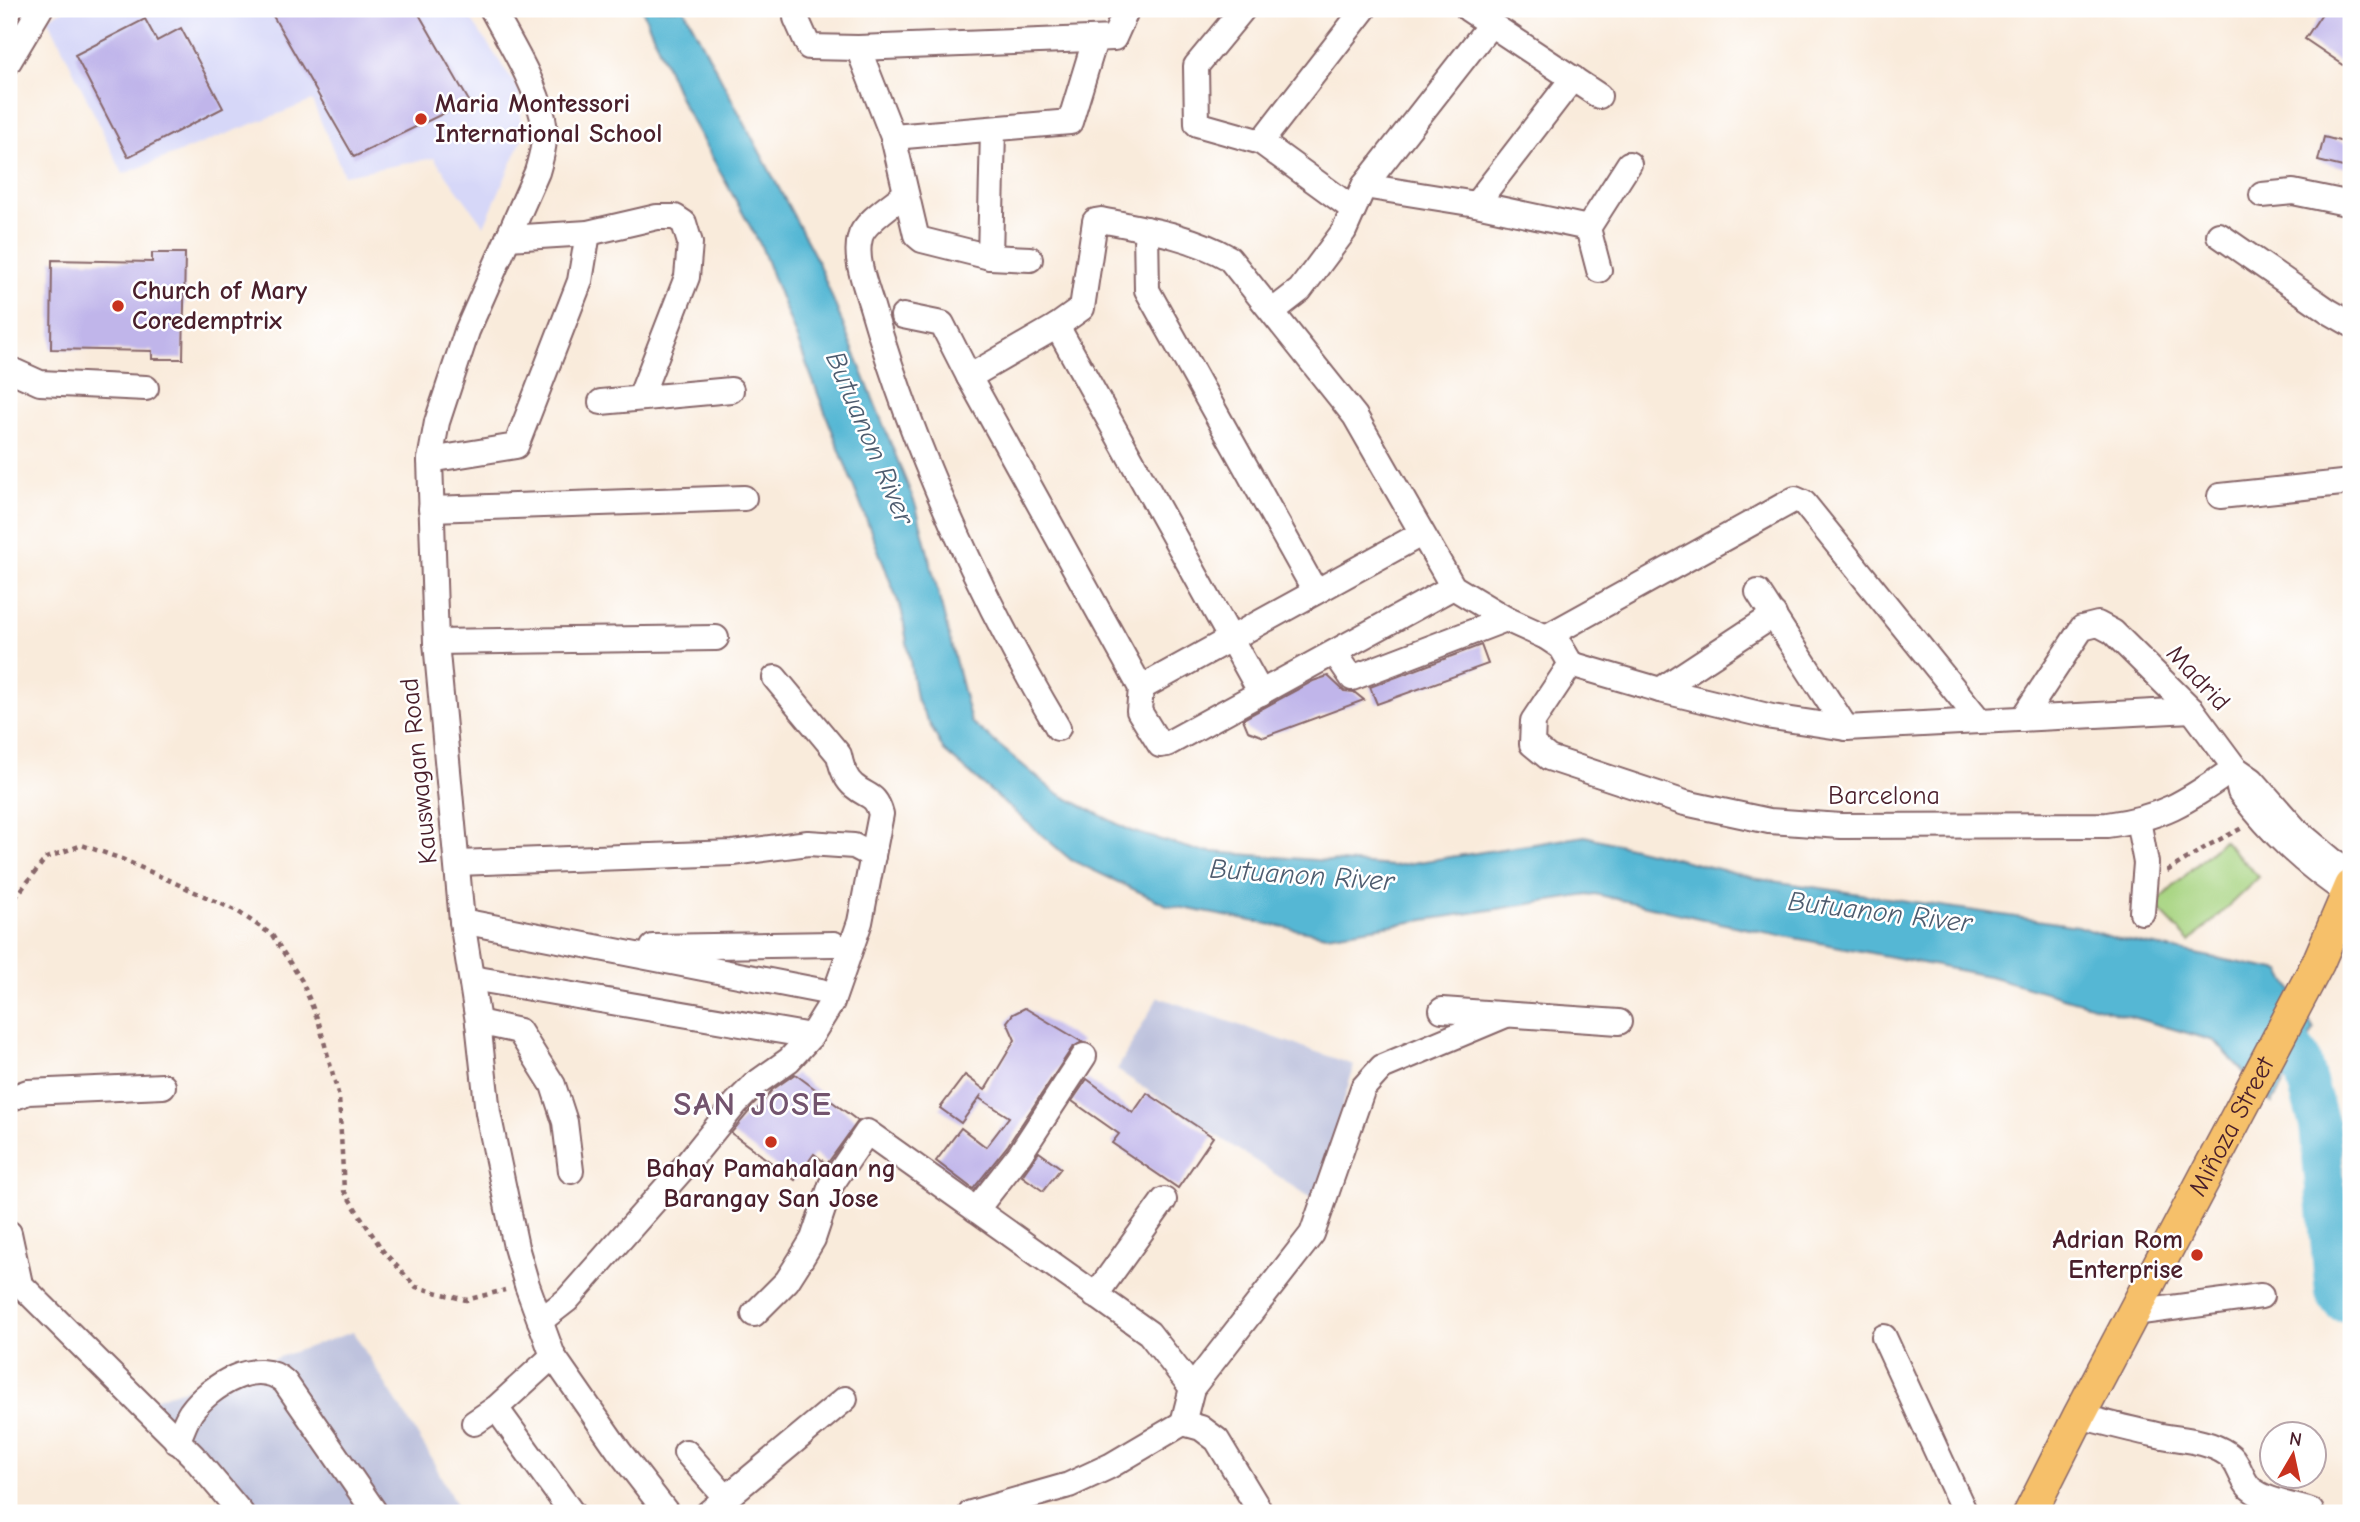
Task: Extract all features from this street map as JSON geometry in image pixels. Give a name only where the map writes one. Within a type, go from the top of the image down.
[{"type":"main road","name":"Miñoza Street","points":[[2030,1513],[2318,963],[2350,884]]},
{"type":"street","points":[[9,61],[40,9]]},
{"type":"street","name":"Kauswagan Road","points":[[492,9],[526,72],[543,119],[544,148],[537,172],[467,331],[437,422],[430,460],[436,642],[462,921],[478,1022],[488,1113],[516,1247],[527,1285],[553,1356],[612,1441],[667,1513]]},
{"type":"street","points":[[797,9],[796,18],[808,47],[859,48],[1114,38],[1127,9]]},
{"type":"street","points":[[1242,9],[1196,65],[1197,124],[1261,142],[1353,209]]},
{"type":"street","points":[[1261,142],[1364,9]]},
{"type":"street","points":[[1468,9],[1599,96]]},
{"type":"street","points":[[1273,312],[1300,290],[1344,231],[1364,186],[1490,25]]},
{"type":"street","points":[[893,137],[1070,122],[1095,40]]},
{"type":"street","points":[[859,48],[893,137],[916,234],[922,240],[990,257],[1030,259]]},
{"type":"street","points":[[1476,204],[1573,78]]},
{"type":"street","points":[[990,257],[993,130]]},
{"type":"street","points":[[1599,270],[1588,228],[1629,164]]},
{"type":"street","points":[[1364,186],[1476,204],[1588,228]]},
{"type":"street","points":[[2262,195],[2293,192],[2351,204]]},
{"type":"street","points":[[905,194],[863,229],[859,239],[861,269],[880,335],[943,500],[1016,657],[1058,728]]},
{"type":"street","points":[[508,238],[587,233],[657,217],[675,217],[684,223],[690,243],[687,277],[640,398]]},
{"type":"street","points":[[969,377],[1080,310],[1083,305],[1095,221],[1146,229],[1208,246],[1229,258],[1355,416],[1452,587],[1506,620],[1546,636],[1561,647],[1571,664],[1660,690],[1772,717],[1846,728],[2192,710]]},
{"type":"street","points":[[1146,229],[1147,290],[1315,592]]},
{"type":"street","points":[[430,460],[516,446],[580,281],[587,233]]},
{"type":"street","points":[[2219,235],[2351,324]]},
{"type":"street","points":[[903,316],[942,324],[1141,688],[1139,711],[1160,745],[1167,744],[1452,587]]},
{"type":"street","points":[[1057,326],[1261,693]]},
{"type":"street","points":[[9,369],[40,383],[146,388]]},
{"type":"street","points":[[601,402],[730,390]]},
{"type":"street","points":[[2220,496],[2351,482]]},
{"type":"street","points":[[431,509],[744,498]]},
{"type":"street","points":[[1546,636],[1796,499],[1804,503],[1979,720]]},
{"type":"street","points":[[1141,688],[1421,534]]},
{"type":"street","points":[[1758,592],[1846,728]]},
{"type":"street","points":[[1660,690],[1774,615]]},
{"type":"street","points":[[1335,653],[1352,678],[1506,620]]},
{"type":"street","name":"Madrid","points":[[2022,719],[2082,628],[2098,624],[2113,632],[2192,710],[2235,768],[2252,780],[2296,830],[2333,860],[2350,884]]},
{"type":"street","points":[[436,642],[716,638]]},
{"type":"street","name":"Barcelona","points":[[1571,664],[1533,721],[1532,744],[1549,758],[1685,803],[1769,821],[1841,826],[2107,825],[2138,820],[2184,803],[2235,768]]},
{"type":"street","points":[[540,1321],[567,1300],[686,1165],[736,1103],[755,1084],[789,1060],[811,1036],[832,1002],[860,922],[881,814],[875,798],[851,785],[839,755],[775,678]]},
{"type":"street","name":"Madrid","points":[[2235,768],[2241,792],[2259,816],[2304,863],[2350,884]]},
{"type":"street","points":[[2138,820],[2146,863],[2143,912]]},
{"type":"street","points":[[458,863],[733,853],[808,844],[854,846],[873,856]]},
{"type":"street","points":[[462,921],[821,991]]},
{"type":"street","points":[[607,948],[834,944]]},
{"type":"street","points":[[778,982],[787,945]]},
{"type":"street","points":[[472,978],[811,1036]]},
{"type":"street","points":[[1443,1010],[1619,1022]]},
{"type":"street","points":[[1183,1423],[1192,1388],[1312,1234],[1363,1088],[1382,1067],[1506,1015]]},
{"type":"street","points":[[478,1022],[519,1031],[553,1084],[565,1122],[571,1171]]},
{"type":"street","points":[[976,1210],[1020,1154],[1084,1056]]},
{"type":"street","points":[[9,1100],[28,1092],[163,1086]]},
{"type":"street","points":[[754,1314],[787,1282],[813,1239],[831,1185],[867,1132],[1149,1333],[1192,1388]]},
{"type":"street","points":[[1095,1296],[1164,1200]]},
{"type":"street","points":[[9,1233],[15,1286],[193,1455],[241,1513]]},
{"type":"street","points":[[2133,1313],[2261,1296]]},
{"type":"street","points":[[1884,1337],[1965,1513]]},
{"type":"street","points":[[474,1423],[496,1408],[553,1356]]},
{"type":"street","points":[[177,1442],[191,1412],[210,1391],[240,1375],[261,1371],[277,1374],[374,1511]]},
{"type":"street","points":[[686,1452],[717,1506],[845,1399]]},
{"type":"street","points":[[496,1408],[564,1510]]},
{"type":"street","points":[[2079,1416],[2155,1435],[2193,1441],[2225,1452],[2236,1462],[2250,1487],[2260,1494],[2311,1511]]},
{"type":"street","points":[[971,1513],[1069,1485],[1110,1466],[1183,1423],[1201,1427],[1216,1440],[1261,1513]]},
{"type":"path","points":[[2146,884],[2252,823],[2259,816]]},
{"type":"path","points":[[9,906],[46,858],[82,845],[122,859],[237,911],[272,936],[302,981],[319,1023],[339,1097],[344,1191],[383,1251],[416,1287],[466,1300],[527,1285]]},
{"type":"shaded area","name":"Maria Montessori International School","points":[[65,9],[464,9],[519,90],[523,137],[484,226],[434,158],[344,175],[312,101],[123,174],[48,18]]},
{"type":"shaded area","points":[[1158,997],[1354,1065],[1316,1201],[1117,1070]]},
{"type":"shaded area","points":[[353,1332],[428,1452],[460,1513],[253,1513],[151,1400]]},
{"type":"green space","points":[[2223,840],[2259,877],[2190,942],[2154,905]]},
{"type":"water","points":[[642,9],[684,9],[817,260],[916,506],[971,722],[1055,792],[1131,831],[1199,851],[1393,866],[1585,836],[1759,879],[2077,926],[2114,938],[2281,971],[2314,1030],[2272,1103],[2215,1041],[1993,977],[1729,925],[1595,894],[1326,935],[1167,905],[1071,860],[944,751],[916,698],[902,612],[761,246],[682,103]]},
{"type":"building","points":[[269,9],[416,9],[469,101],[354,157]]},
{"type":"building","points":[[2325,9],[2351,9],[2351,70],[2305,39]]},
{"type":"building","points":[[145,19],[157,41],[181,28],[223,108],[128,157],[75,55]]},
{"type":"building","points":[[2324,137],[2351,144],[2351,169],[2318,161]]},
{"type":"building","name":"Church of Mary Coredemptrix","points":[[152,253],[185,253],[183,359],[152,359],[152,351],[51,349],[52,260],[152,262]]},
{"type":"building","points":[[1481,645],[1488,664],[1377,704],[1370,687]]},
{"type":"building","points":[[1328,676],[1344,691],[1354,692],[1364,700],[1264,737],[1248,731],[1243,719],[1313,681]]},
{"type":"building","points":[[1025,1008],[1082,1042],[1072,1048],[1008,1145],[973,1189],[936,1161],[961,1128],[986,1147],[1009,1117],[979,1098],[961,1123],[940,1108],[965,1075],[985,1090],[1015,1040],[1007,1022],[1013,1014]]},
{"type":"building","points":[[795,1074],[858,1121],[827,1164],[814,1154],[795,1180],[731,1133],[752,1108],[756,1111],[772,1090]]},
{"type":"building","points":[[1087,1079],[1133,1113],[1147,1093],[1213,1137],[1178,1188],[1112,1143],[1119,1134],[1072,1101]]},
{"type":"building","points":[[1039,1152],[1061,1168],[1043,1191],[1022,1176]]},
{"type":"waterway","name":"Butuanon River","points":[[2266,1012],[2300,1058],[2319,1124],[2335,1292],[2341,1301],[2351,1301]]},
{"type":"place","name":"Maria Montessori International School","points":[[421,119]]},
{"type":"place","name":"Church of Mary Coredemptrix","points":[[118,306]]},
{"type":"place","name":"Bahay Pamahalaan ng Barangay San Jose","points":[[771,1142]]},
{"type":"place","name":"Adrian Rom Enterprise","points":[[2197,1255]]},
{"type":"district","name":"SAN JOSE","points":[[753,1104]]}]
